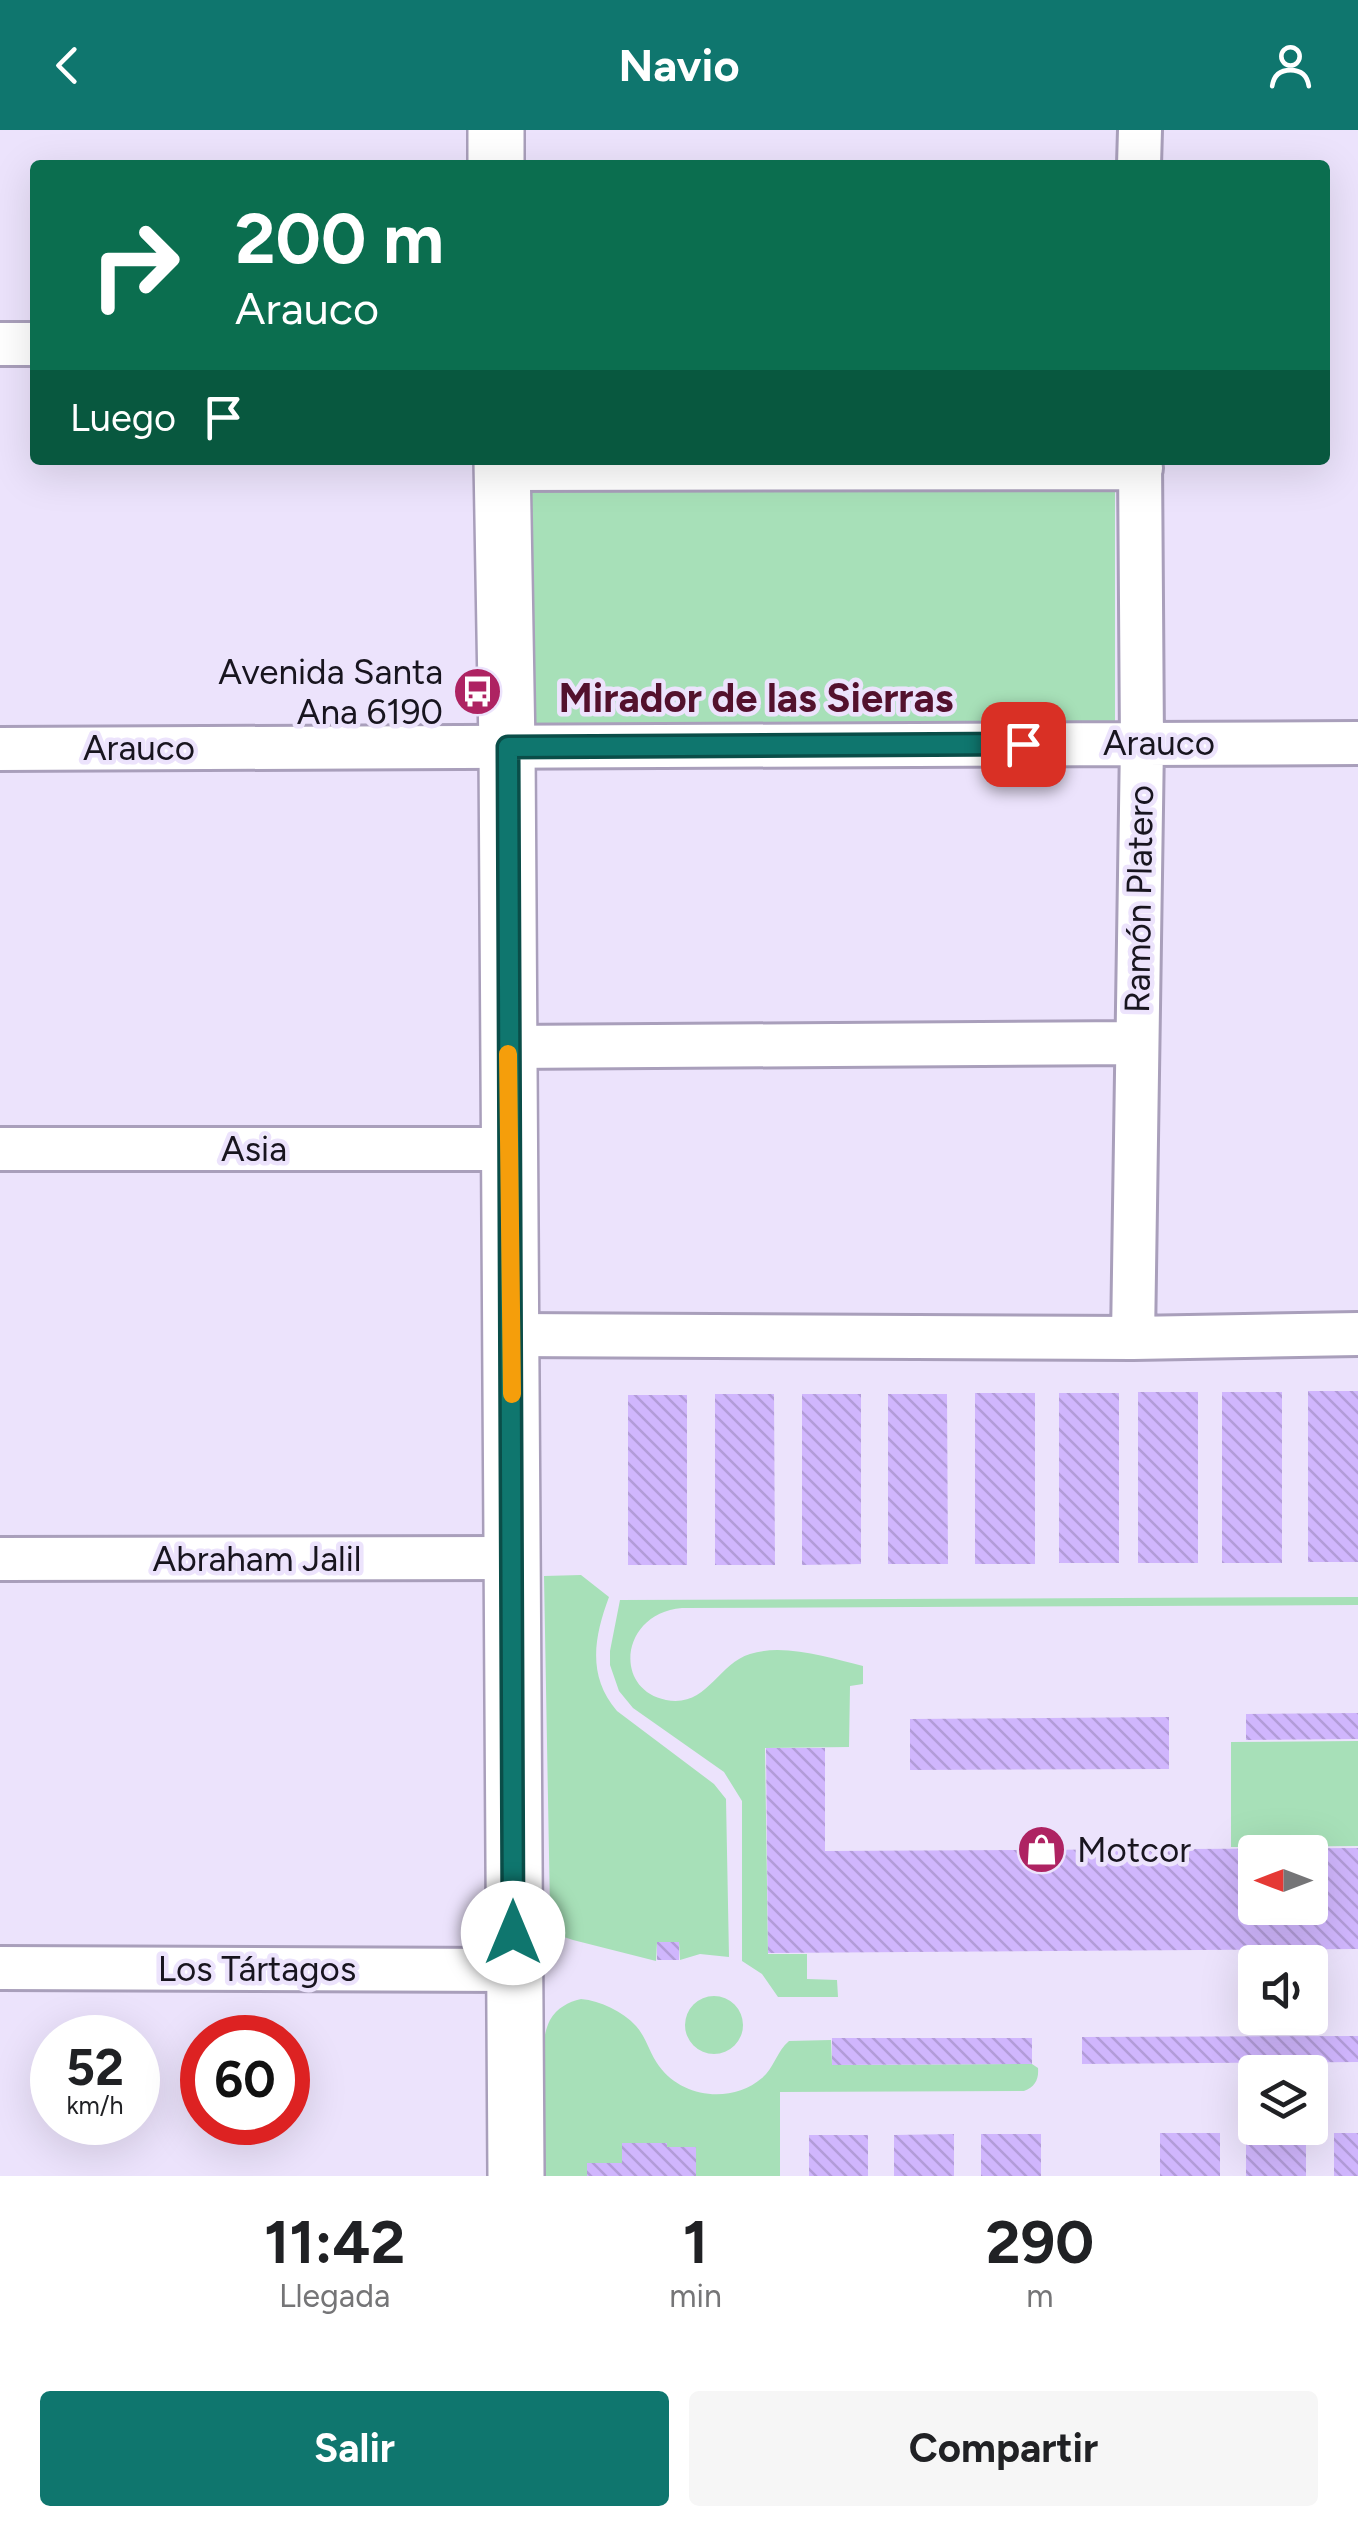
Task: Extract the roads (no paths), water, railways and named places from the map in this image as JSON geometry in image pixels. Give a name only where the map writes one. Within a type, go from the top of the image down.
[{"type":"main road","points":[[496,130],[496,160]]},
{"type":"main road","points":[[502,465],[508,747],[516,2176]]},
{"type":"street","points":[[1140,130],[1140,160]]},
{"type":"street","points":[[0,344],[30,344]]},
{"type":"street","name":"Ramón Platero","points":[[1133,1338],[1142,744],[1140,465]]},
{"type":"street","name":"Arauco","points":[[0,749],[1358,743]]},
{"type":"street","points":[[508,1047],[1136,1044]]},
{"type":"street","name":"Asia","points":[[0,1149],[509,1149]]},
{"type":"street","points":[[511,1335],[1133,1338],[1358,1334]]},
{"type":"street","name":"Abraham Jalil","points":[[0,1559],[513,1558]]},
{"type":"street","name":"Los Tártagos","points":[[0,1968],[513,1970]]},
{"type":"place","name":"Avenida Santa Ana 6190","points":[[478,692]]},
{"type":"place","name":"Motcor","points":[[1042,1850]]},
{"type":"district","name":"Mirador de las Sierras","points":[[756,698]]}]
